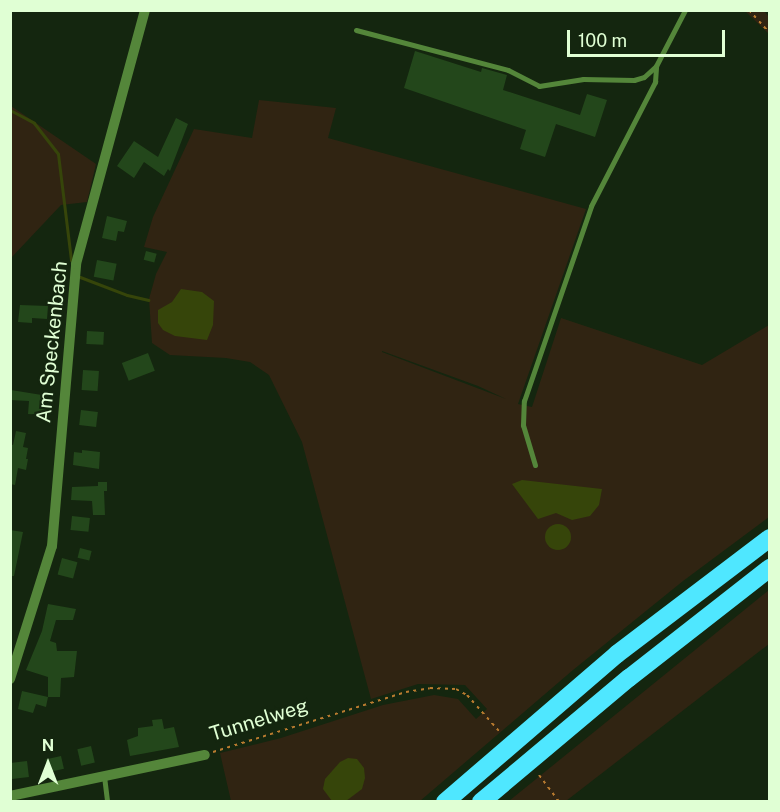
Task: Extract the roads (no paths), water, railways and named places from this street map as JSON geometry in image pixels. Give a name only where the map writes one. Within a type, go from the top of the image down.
[{"type":"highway","points":[[445,801],[617,654],[770,538]]},
{"type":"highway","points":[[481,801],[629,678],[770,568]]},
{"type":"street","name":"Am Speckenbach","points":[[10,679],[52,546],[76,264],[145,10]]},
{"type":"street","name":"Tunnelweg","points":[[10,796],[205,755]]},
{"type":"lane","points":[[356,30],[508,70],[539,86],[583,79],[634,80],[644,77],[656,66],[685,10]]},
{"type":"lane","points":[[535,465],[523,425],[524,401],[591,206],[655,82],[656,66]]},
{"type":"lane","points":[[104,776],[106,801]]},
{"type":"waterway","points":[[10,110],[34,123],[58,154],[71,260]]},
{"type":"waterway","points":[[80,277],[127,295],[148,300]]}]
